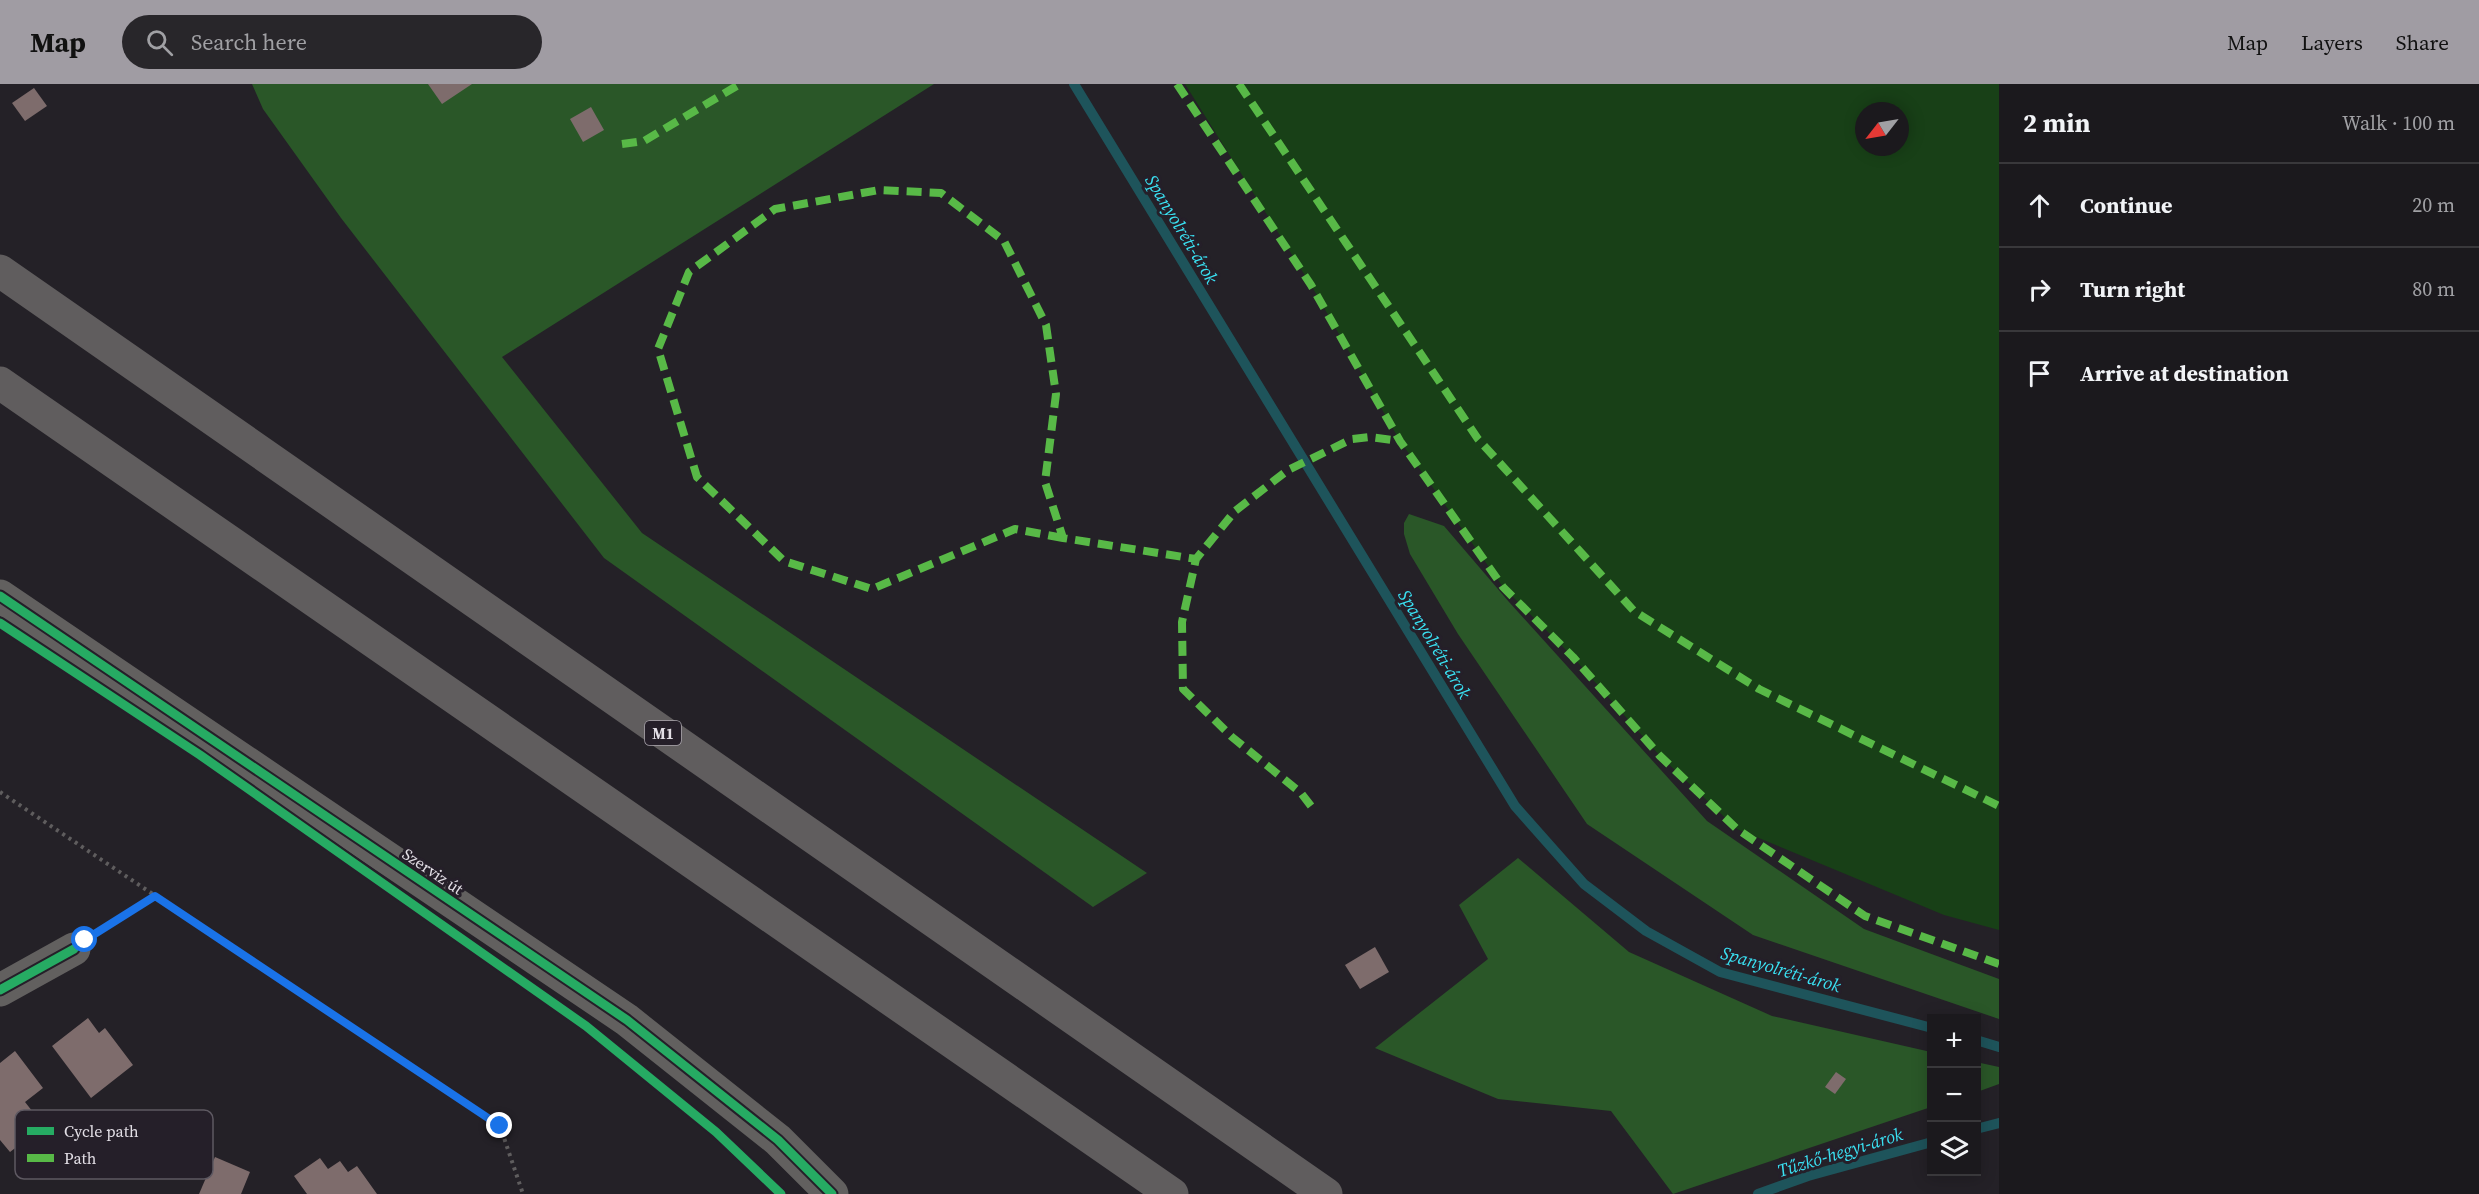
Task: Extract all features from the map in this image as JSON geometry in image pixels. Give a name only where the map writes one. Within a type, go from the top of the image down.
[{"type":"highway","name":"M1","points":[[0,271],[1326,1194]]},
{"type":"highway","points":[[0,383],[1172,1194]]},
{"type":"street","name":"Szerviz út","points":[[0,596],[627,1020],[778,1140],[832,1194]]},
{"type":"street","points":[[0,990],[74,949]]},
{"type":"path","points":[[0,792],[500,1126],[523,1194]]},
{"type":"path","points":[[74,949],[155,896]]},
{"type":"green space","points":[[252,84],[934,84],[502,357],[642,533],[1147,873],[1093,907],[604,558],[341,218],[263,109]]},
{"type":"green space","points":[[1185,84],[1999,84],[1999,930],[1944,915],[1737,829],[1660,756],[1573,657],[1503,587],[1400,441],[1311,285]]},
{"type":"green space","points":[[1409,514],[1444,526],[1509,602],[1707,821],[1864,929],[1999,979],[1999,1019],[1753,935],[1587,824],[1458,634],[1410,554],[1404,534],[1404,523]]},
{"type":"green space","points":[[1518,858],[1629,952],[1772,1016],[1927,1051],[1927,1108],[1673,1194],[1611,1111],[1498,1099],[1375,1048],[1488,959],[1459,905]]},
{"type":"green space","points":[[1981,1063],[1999,1067],[1999,1084],[1981,1091]]},
{"type":"building","points":[[428,84],[472,84],[442,104]]},
{"type":"building","points":[[34,88],[47,106],[25,121],[12,103]]},
{"type":"building","points":[[591,107],[604,130],[583,142],[570,119]]},
{"type":"building","points":[[1375,947],[1389,972],[1360,989],[1345,965]]},
{"type":"building","points":[[88,1018],[99,1033],[105,1028],[133,1065],[91,1098],[52,1046]]},
{"type":"building","points":[[15,1051],[43,1088],[25,1102],[31,1110],[15,1110],[15,1148],[10,1152],[0,1140],[0,1063]]},
{"type":"building","points":[[1836,1072],[1846,1079],[1835,1094],[1825,1087]]},
{"type":"building","points":[[215,1157],[250,1172],[241,1194],[199,1194],[205,1179],[213,1179]]},
{"type":"building","points":[[320,1158],[328,1169],[340,1161],[348,1172],[357,1166],[377,1194],[307,1194],[294,1176]]},
{"type":"waterway","name":"Spanyolréti-árok","points":[[1074,84],[1515,806],[1584,884],[1646,931],[1720,972],[1927,1027]]},
{"type":"waterway","name":"Spanyolréti-árok","points":[[1981,1042],[1999,1047]]},
{"type":"waterway","name":"Tűzkő-hegyi-árok","points":[[1981,1128],[1999,1123]]},
{"type":"waterway","name":"Tűzkő-hegyi-árok","points":[[1758,1194],[1808,1176],[1927,1143]]},
{"type":"marked path","points":[[622,144],[644,141],[740,84]]},
{"type":"marked path","points":[[1177,84],[1311,285],[1400,441],[1503,587],[1573,657],[1660,756],[1737,829],[1865,916],[1999,964]]},
{"type":"marked path","points":[[1239,84],[1478,439],[1634,611],[1759,689],[1999,806]]},
{"type":"marked path","points":[[1063,538],[1015,529],[872,589],[784,561],[697,477],[658,349],[689,272],[775,209],[879,190],[941,193],[1004,241],[1046,325],[1056,394],[1045,482],[1063,538],[1196,559]]},
{"type":"marked path","points":[[1311,806],[1301,793],[1232,737],[1183,689],[1182,622],[1196,559],[1235,511],[1288,470],[1352,439],[1370,437],[1400,441]]},
{"type":"cycle path","points":[[0,596],[627,1020],[778,1140],[832,1194]]},
{"type":"cycle path","points":[[0,623],[200,755],[586,1026],[716,1132],[781,1194]]},
{"type":"cycle path","points":[[0,990],[74,949]]},
{"type":"route","points":[[85,940],[155,896],[500,1126]]}]
